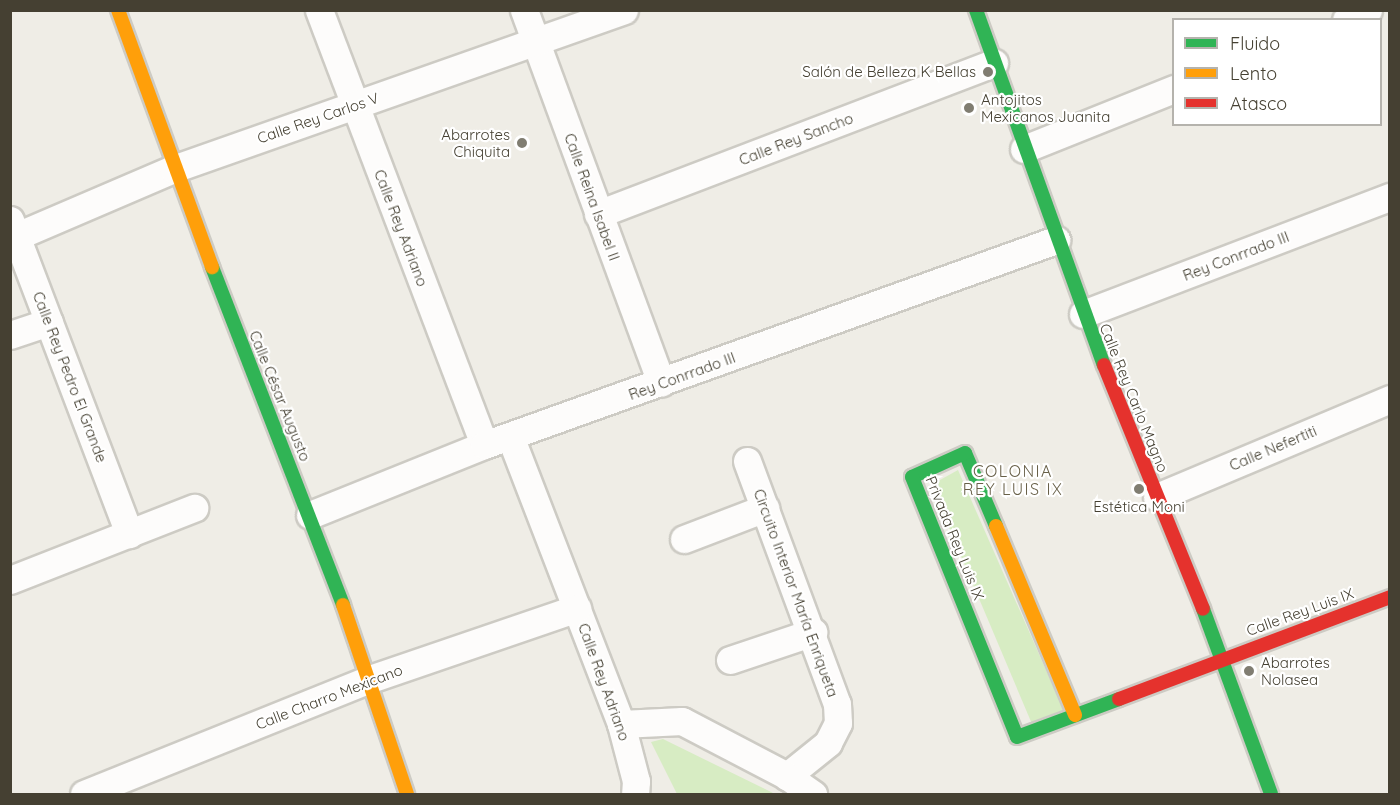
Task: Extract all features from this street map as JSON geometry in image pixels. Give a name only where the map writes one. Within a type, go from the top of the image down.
[{"type":"street","name":"Calle César Augusto","points":[[118,10],[173,169],[310,515],[370,679],[407,795]]},
{"type":"street","name":"Calle Rey Adriano","points":[[319,10],[353,105],[484,445]]},
{"type":"street","name":"Calle Reina Isabel II","points":[[524,10],[661,384]]},
{"type":"street","name":"Calle Rey Carlos V","points":[[14,228],[353,105],[536,44],[624,10]]},
{"type":"street","name":"Calle Rey Carlo Magno","points":[[976,10],[1083,314],[1223,659],[1271,795]]},
{"type":"street","points":[[1350,18],[1368,10]]},
{"type":"street","name":"Calle Rey Sancho","points":[[598,214],[994,63]]},
{"type":"street","points":[[1024,149],[1172,89]]},
{"type":"street","name":"Rey Conrrado III","points":[[1083,314],[1389,197]]},
{"type":"street","name":"Calle Rey Pedro El Grande","points":[[14,228],[129,534]]},
{"type":"street","name":"Rey Conrrado III","points":[[310,515],[484,445],[661,384],[1056,240]]},
{"type":"street","points":[[10,335],[49,322]]},
{"type":"street","name":"Calle Nefertiti","points":[[1157,497],[1389,399]]},
{"type":"street","name":"Calle Rey Adriano","points":[[510,436],[621,724],[636,781],[635,795]]},
{"type":"street","name":"Privada Rey Luis IX","points":[[1075,715],[965,453],[912,477],[1017,737],[1223,659]]},
{"type":"street","name":"Circuito Interior María Enriqueta","points":[[747,461],[813,632],[837,704],[838,723],[828,743],[787,776]]},
{"type":"street","points":[[10,580],[194,508]]},
{"type":"street","points":[[684,539],[765,508]]},
{"type":"street","name":"Calle Rey Luis IX","points":[[1223,659],[1389,597]]},
{"type":"street","name":"Calle Charro Mexicano","points":[[84,795],[370,679],[576,608]]},
{"type":"street","points":[[730,660],[813,632]]},
{"type":"street","points":[[621,724],[682,721],[787,776],[813,795]]},
{"type":"green space","points":[[958,470],[1064,711],[1032,724],[931,485]]},
{"type":"green space","points":[[663,739],[775,794],[677,794],[651,742]]},
{"type":"traffic: fast","points":[[976,10],[1104,365]]},
{"type":"traffic: fast","points":[[212,267],[343,605]]},
{"type":"traffic: fast","points":[[996,526],[965,453],[912,477],[1017,737],[1119,699]]},
{"type":"traffic: fast","points":[[1203,609],[1271,794]]},
{"type":"traffic: slow","points":[[118,10],[212,267]]},
{"type":"traffic: slow","points":[[996,526],[1075,715]]},
{"type":"traffic: slow","points":[[343,605],[407,794]]},
{"type":"traffic: jam","points":[[1104,365],[1203,609]]},
{"type":"traffic: jam","points":[[1119,699],[1390,597]]},
{"type":"place","name":"Salón de Belleza K Bellas","points":[[988,72]]},
{"type":"place","name":"Antojitos Mexicanos Juanita","points":[[969,108]]},
{"type":"place","name":"Abarrotes Chiquita","points":[[522,143]]},
{"type":"place","name":"Estética Moni","points":[[1139,489]]},
{"type":"place","name":"Abarrotes Nolasea","points":[[1249,671]]},
{"type":"district","name":"COLONIA REY LUIS IX","points":[[1013,480]]}]
